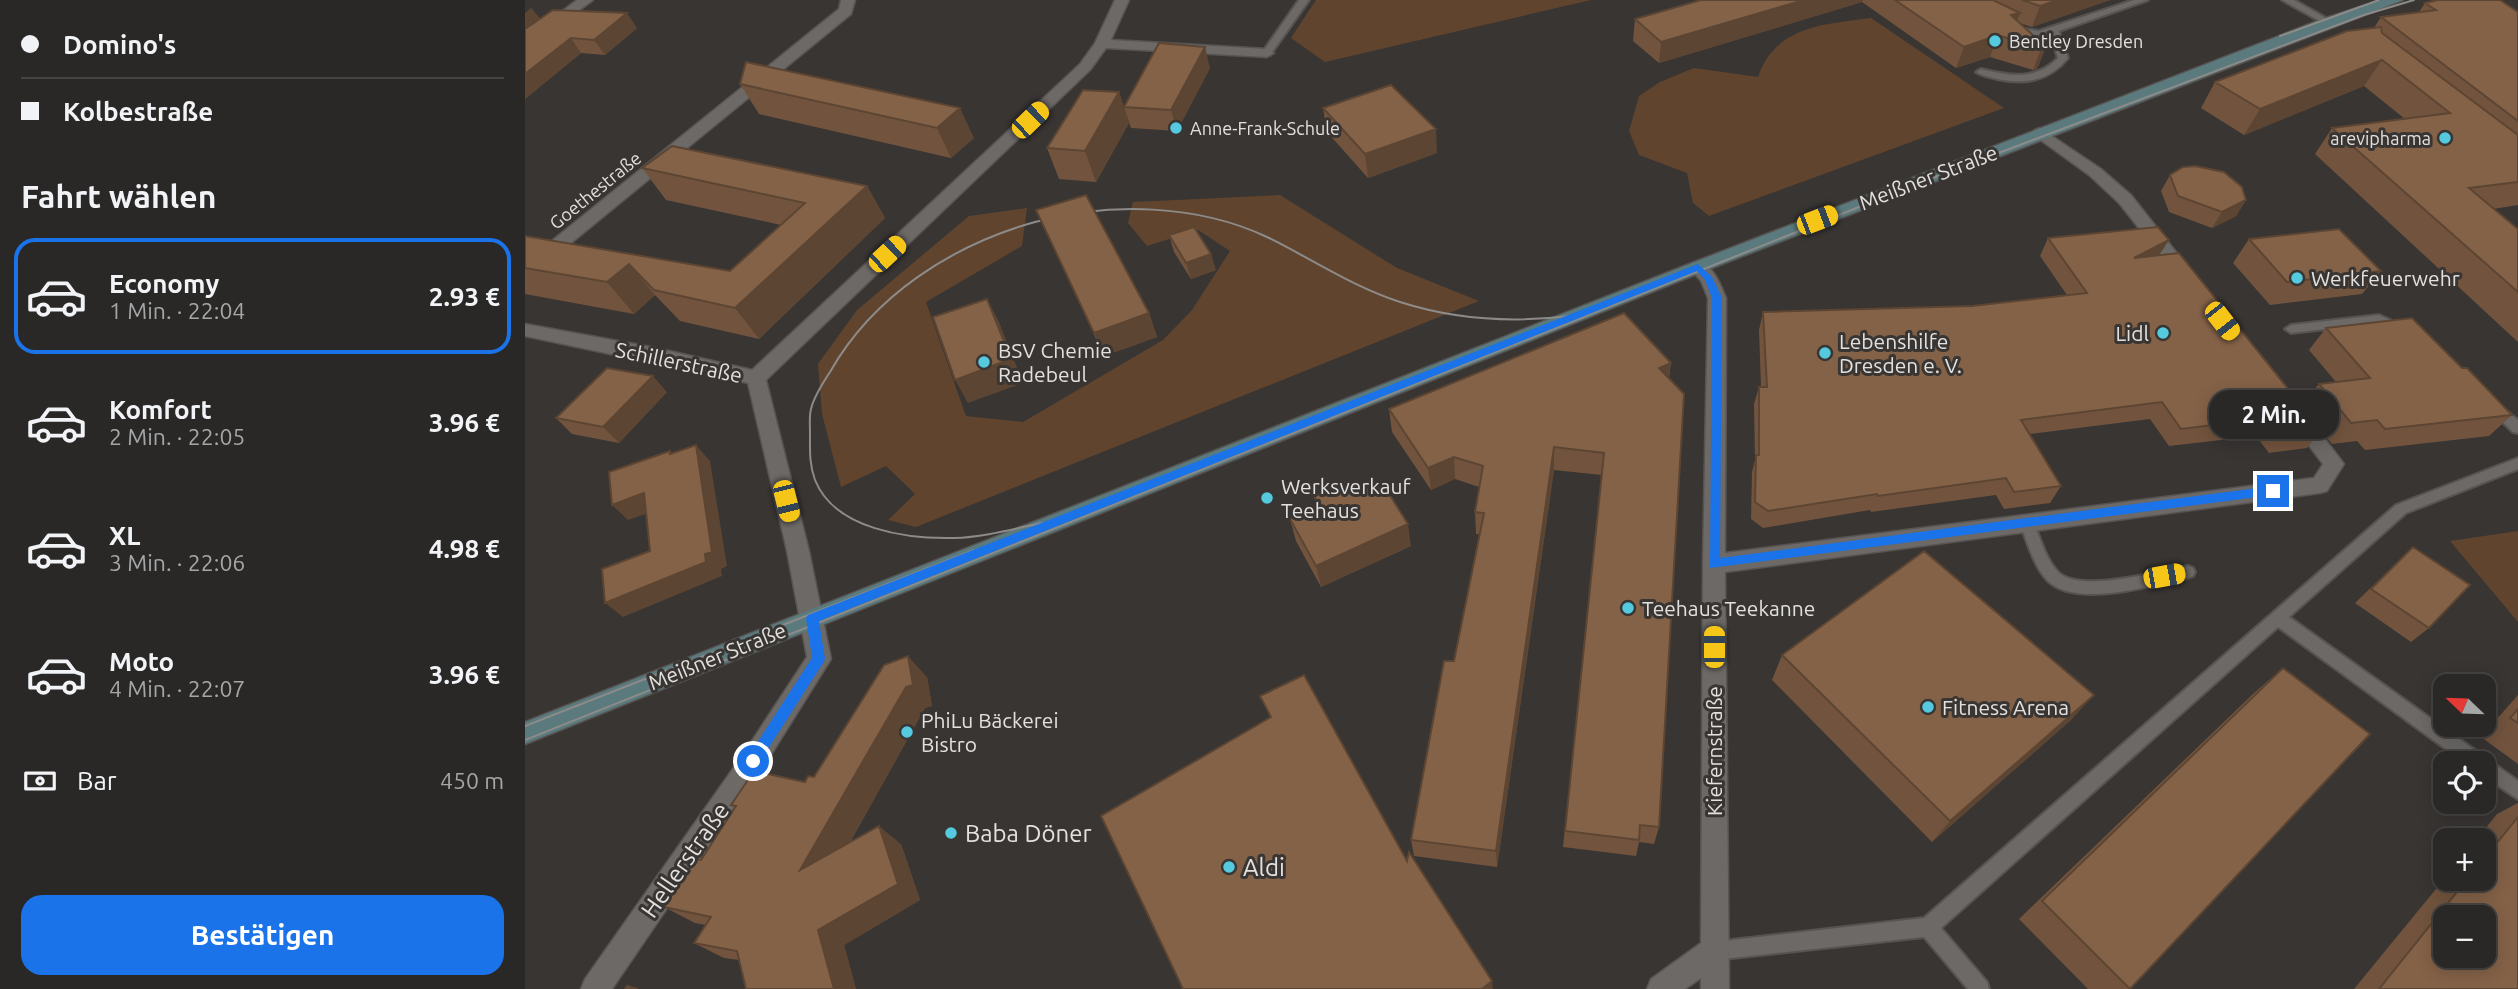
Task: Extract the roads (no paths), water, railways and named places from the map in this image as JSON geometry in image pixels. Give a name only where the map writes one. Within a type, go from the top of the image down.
[{"type":"main road","name":"Meißner Straße","points":[[525,733],[2040,132],[2328,22],[2396,0]]},
{"type":"street","points":[[525,46],[586,0]]},
{"type":"street","name":"Goethestraße","points":[[554,248],[846,11],[848,0]]},
{"type":"street","points":[[756,378],[1085,67],[1102,44],[1122,0]]},
{"type":"street","points":[[1102,44],[1267,53]]},
{"type":"street","points":[[2040,132],[2095,172],[2125,198],[2200,294]]},
{"type":"street","points":[[535,244],[582,253]]},
{"type":"street","name":"Kiefernstraße","points":[[1698,267],[1709,279],[1717,298],[1714,564],[1715,989]]},
{"type":"street","name":"Schillerstraße","points":[[525,330],[656,355],[756,378],[812,618]]},
{"type":"street","points":[[1714,564],[2320,485],[2334,464],[2284,400]]},
{"type":"street","name":"Hellerstraße","points":[[595,989],[753,761],[819,659],[812,618]]},
{"type":"street","points":[[1661,989],[1713,951]]},
{"type":"lane","points":[[1267,53],[1304,0]]},
{"type":"lane","points":[[2009,26],[2033,35],[2143,0]]},
{"type":"lane","points":[[2287,0],[2328,22]]},
{"type":"lane","points":[[1981,72],[2005,78],[2031,79],[2053,71],[2063,58],[2054,30]]},
{"type":"lane","points":[[2291,329],[2379,319],[2417,337]]},
{"type":"lane","points":[[2488,401],[2518,428]]},
{"type":"lane","points":[[1713,951],[1928,927],[2401,509],[2518,463]]},
{"type":"lane","points":[[2027,523],[2036,548],[2056,578],[2066,584],[2092,588],[2188,572]]},
{"type":"lane","points":[[2278,618],[2462,751]]},
{"type":"lane","points":[[2496,775],[2518,791]]},
{"type":"lane","points":[[1928,927],[1980,989]]},
{"type":"tram line","points":[[2280,36],[2379,0]]},
{"type":"tram line","points":[[525,740],[1914,185],[2364,15],[2414,0]]},
{"type":"tram line","points":[[1042,523],[954,538],[916,536],[875,528],[856,521],[825,497],[815,480],[811,462],[810,418],[814,399],[848,345],[868,320],[917,277],[974,244],[1004,232],[1035,222],[1093,211],[1123,209],[1183,212],[1240,226],[1267,237],[1366,289],[1421,308],[1484,318],[1570,316]]},
{"type":"tram line","points":[[525,726],[974,550]]},
{"type":"place","name":"Bentley Dresden","points":[[1995,41]]},
{"type":"place","name":"Anne-Frank-Schule","points":[[1176,128]]},
{"type":"place","name":"arevipharma","points":[[2445,138]]},
{"type":"place","name":"Werkfeuerwehr","points":[[2297,278]]},
{"type":"place","name":"Lidl","points":[[2163,333]]},
{"type":"place","name":"Lebenshilfe Dresden e. V.","points":[[1825,353]]},
{"type":"place","name":"BSV Chemie Radebeul","points":[[984,362]]},
{"type":"place","name":"Werksverkauf Teehaus","points":[[1267,498]]},
{"type":"place","name":"Teehaus Teekanne","points":[[1628,608]]},
{"type":"place","name":"Fitness Arena","points":[[1928,707]]},
{"type":"place","name":"PhiLu Bäckerei Bistro","points":[[907,732]]},
{"type":"place","name":"Baba Döner","points":[[951,833]]},
{"type":"place","name":"Aldi","points":[[1229,867]]}]
